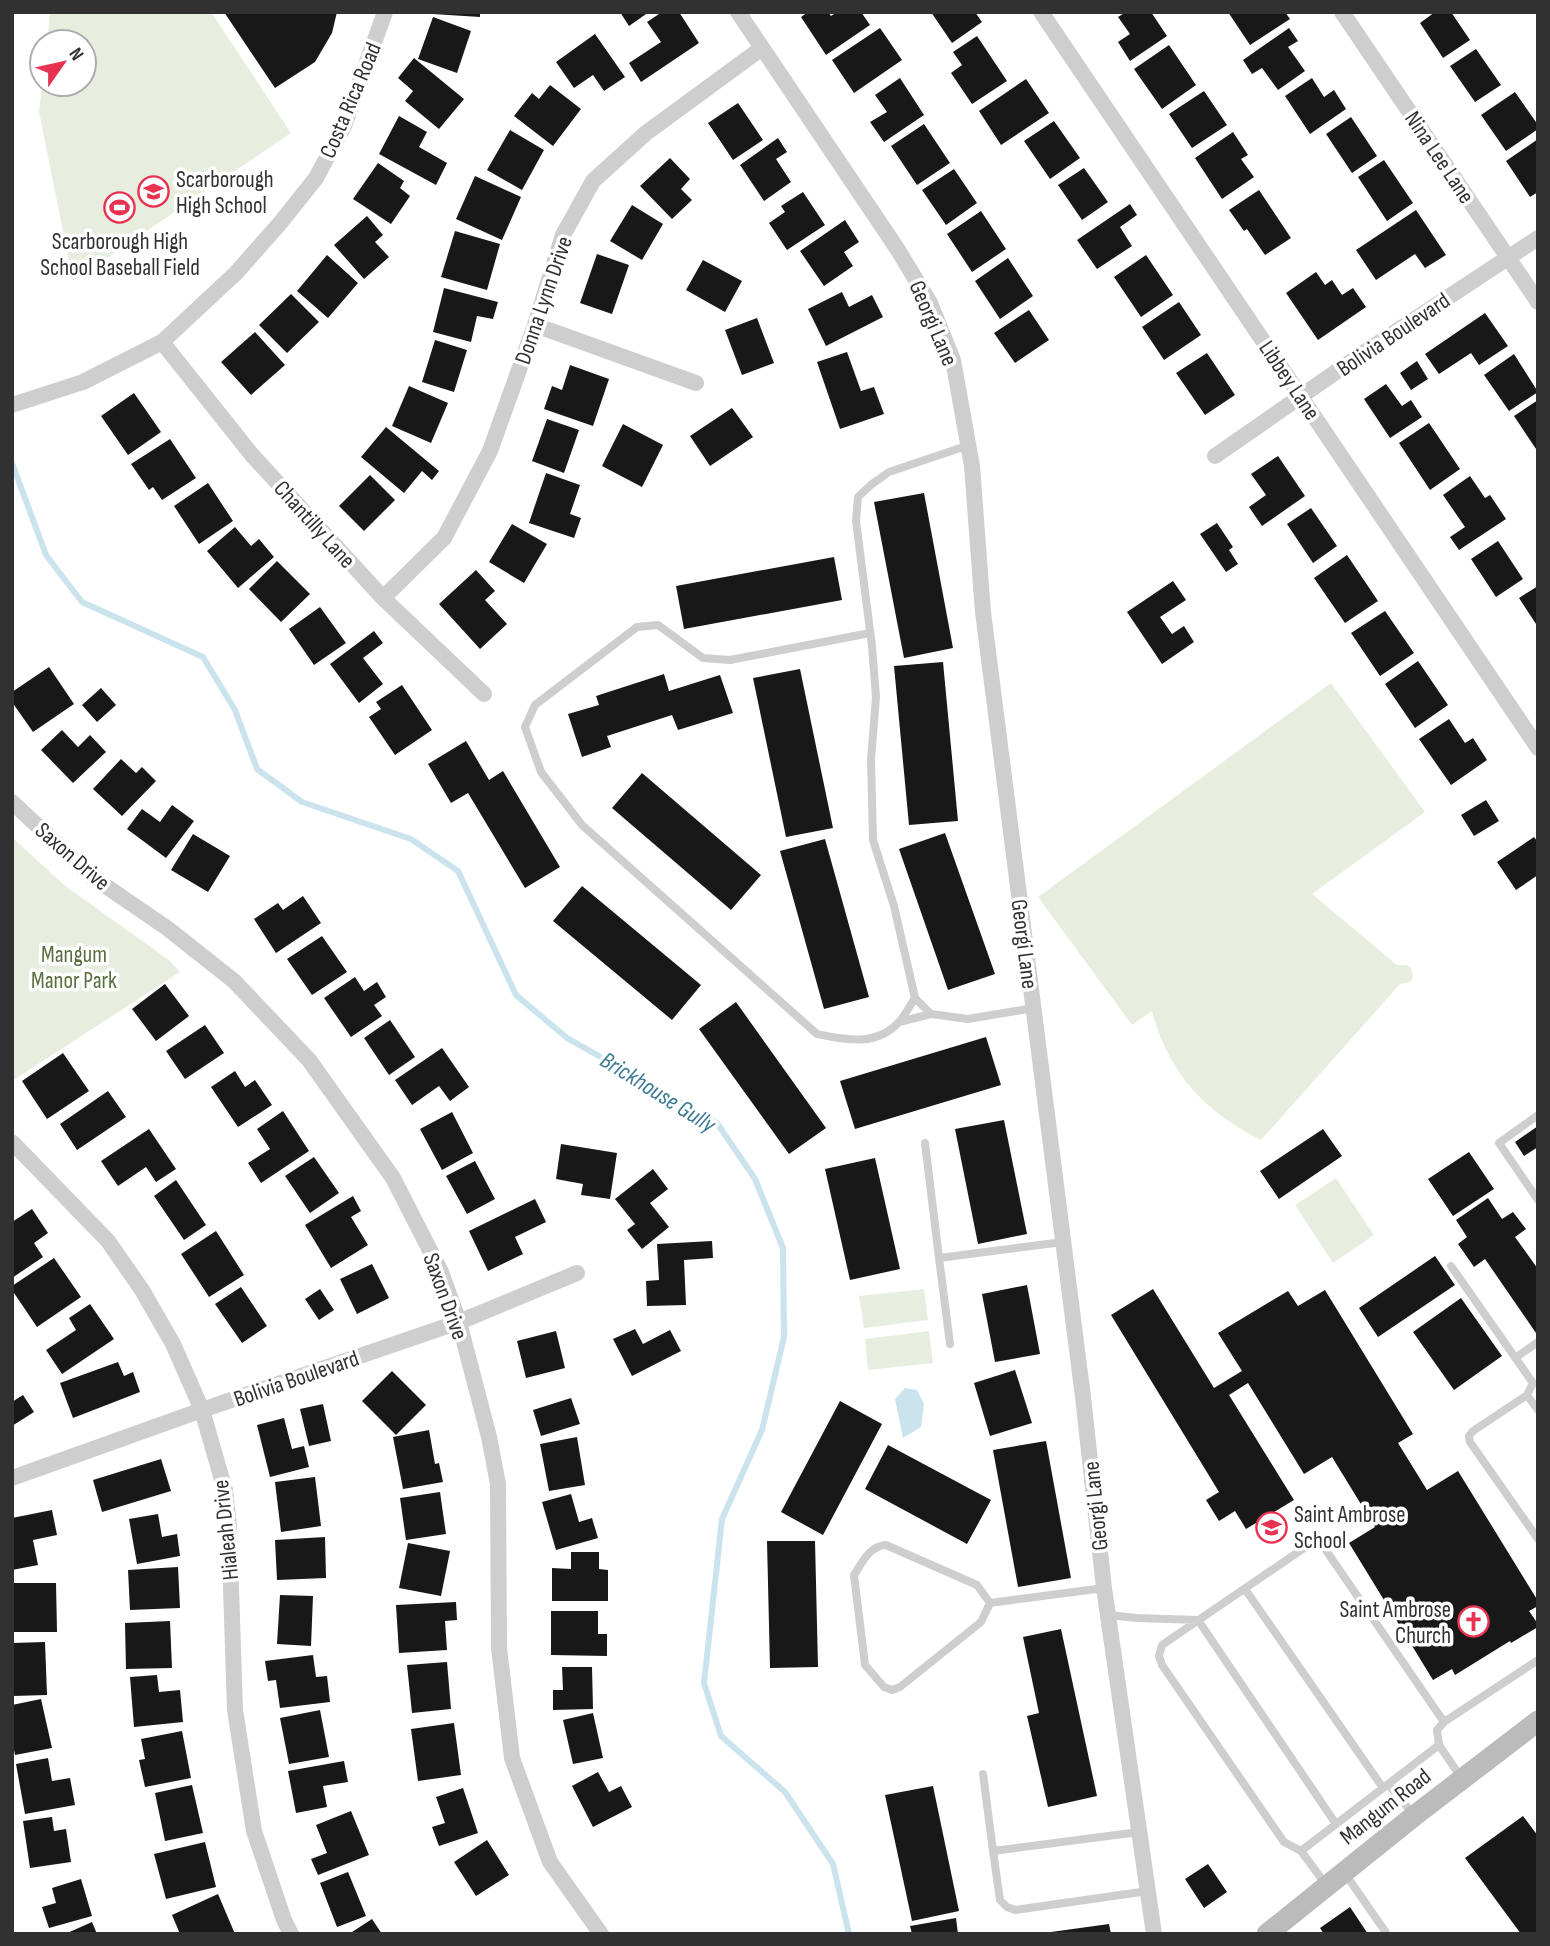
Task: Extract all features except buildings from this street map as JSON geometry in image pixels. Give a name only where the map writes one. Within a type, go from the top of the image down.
[{"type":"street","name":"Costa Rica Road","points":[[17,403],[83,382],[162,342],[236,273],[316,178],[344,125],[385,12]]},
{"type":"street","name":"Georgi Lane","points":[[738,12],[898,250],[930,303],[953,359],[972,466],[983,612],[1083,1397],[1104,1588],[1154,1934]]},
{"type":"street","name":"Libbey Lane","points":[[1041,12],[1538,748]]},
{"type":"street","name":"Nina Lee Lane","points":[[1342,12],[1538,302]]},
{"type":"street","name":"Donna Lynn Drive","points":[[383,598],[444,538],[490,451],[563,235],[593,181],[646,133],[762,48]]},
{"type":"street","name":"Bolivia Boulevard","points":[[1215,456],[1538,238]]},
{"type":"street","points":[[534,325],[696,383]]},
{"type":"street","name":"Chantilly Lane","points":[[162,342],[252,455],[383,598],[484,694]]},
{"type":"street","name":"Saxon Drive","points":[[12,802],[91,876],[167,928],[234,981],[309,1060],[393,1178],[441,1272],[459,1322],[489,1437],[498,1484],[499,1648],[512,1758],[550,1861],[601,1934]]},
{"type":"street","name":"Hialeah Drive","points":[[12,1142],[108,1241],[142,1290],[173,1345],[202,1410],[225,1490],[229,1526],[235,1710],[254,1831],[291,1934]]},
{"type":"street","name":"Bolivia Boulevard","points":[[12,1478],[459,1322],[577,1273]]},
{"type":"street","name":"Mangum Road","points":[[1268,1933],[1538,1721]]},
{"type":"lane","points":[[931,1014],[915,998],[894,905],[873,840],[871,760],[876,696],[856,521],[858,497],[889,472],[969,444]]},
{"type":"lane","points":[[870,633],[730,660],[703,659],[658,625],[638,628],[535,705],[525,727],[541,772],[582,825],[817,1034],[859,1041],[886,1033],[899,1022],[915,998]]},
{"type":"lane","points":[[899,1022],[931,1014],[968,1019],[1034,1008]]},
{"type":"lane","points":[[1538,1115],[1499,1143],[1538,1200]]},
{"type":"lane","points":[[925,1143],[950,1343]]},
{"type":"lane","points":[[939,1258],[1063,1242]]},
{"type":"lane","points":[[1451,1266],[1515,1358],[1534,1376],[1527,1395],[1469,1436],[1470,1443],[1538,1539]]},
{"type":"lane","points":[[1515,1358],[1538,1342]]},
{"type":"lane","points":[[1527,1395],[1538,1410]]},
{"type":"lane","points":[[1327,1886],[1301,1851],[1284,1842],[1162,1665],[1159,1656],[1162,1646],[1310,1544],[1317,1542],[1323,1546],[1444,1721]]},
{"type":"lane","points":[[886,1545],[977,1584],[990,1603],[981,1622],[900,1687],[892,1690],[884,1686],[865,1665],[854,1575],[872,1549],[886,1545]]},
{"type":"lane","points":[[990,1603],[1104,1588]]},
{"type":"lane","points":[[1245,1589],[1385,1786],[1414,1816]]},
{"type":"lane","points":[[1108,1615],[1198,1620]]},
{"type":"lane","points":[[1198,1620],[1336,1824]]},
{"type":"lane","points":[[1462,1779],[1439,1745],[1437,1730],[1444,1721],[1538,1660]]},
{"type":"lane","points":[[1301,1851],[1439,1745]]},
{"type":"lane","points":[[982,1774],[1000,1900],[1007,1907],[1014,1910],[1148,1891]]},
{"type":"lane","points":[[993,1851],[1139,1832]]},
{"type":"lane","points":[[1344,1872],[1387,1934]]},
{"type":"green space","name":"Scarborough High School Baseball Field","points":[[50,12],[211,12],[291,133],[73,281],[39,112],[40,98],[98,98],[98,28],[48,28]]},
{"type":"green space","points":[[1331,683],[1425,812],[1312,894],[1397,965],[1411,968],[1413,978],[1410,982],[1400,984],[1261,1140],[1223,1117],[1192,1088],[1168,1053],[1152,1011],[1132,1025],[1038,897]]},
{"type":"green space","name":"Mangum Manor Park","points":[[12,837],[64,885],[169,960],[180,972],[12,1081]]},
{"type":"green space","points":[[1336,1178],[1374,1235],[1333,1263],[1295,1205]]},
{"type":"green space","points":[[924,1289],[928,1320],[864,1328],[859,1296]]},
{"type":"green space","points":[[929,1331],[933,1363],[868,1370],[865,1339]]},
{"type":"water","points":[[905,1388],[917,1390],[924,1404],[921,1427],[903,1438],[895,1399]]},
{"type":"waterway","name":"Brickhouse Gully","points":[[12,463],[46,555],[82,602],[203,657],[235,710],[257,769],[302,802],[411,839],[458,871],[516,995],[567,1038],[717,1123],[755,1179],[783,1248],[784,1337],[762,1430],[722,1519],[704,1683],[721,1736],[785,1792],[833,1864],[849,1934]]},
{"type":"place","name":"Scarborough High School","points":[[153,192]]},
{"type":"place","name":"Scarborough High School Baseball Field","points":[[120,207]]},
{"type":"place","name":"Saint Ambrose School","points":[[1271,1527]]},
{"type":"place","name":"Saint Ambrose Church","points":[[1474,1622]]}]
